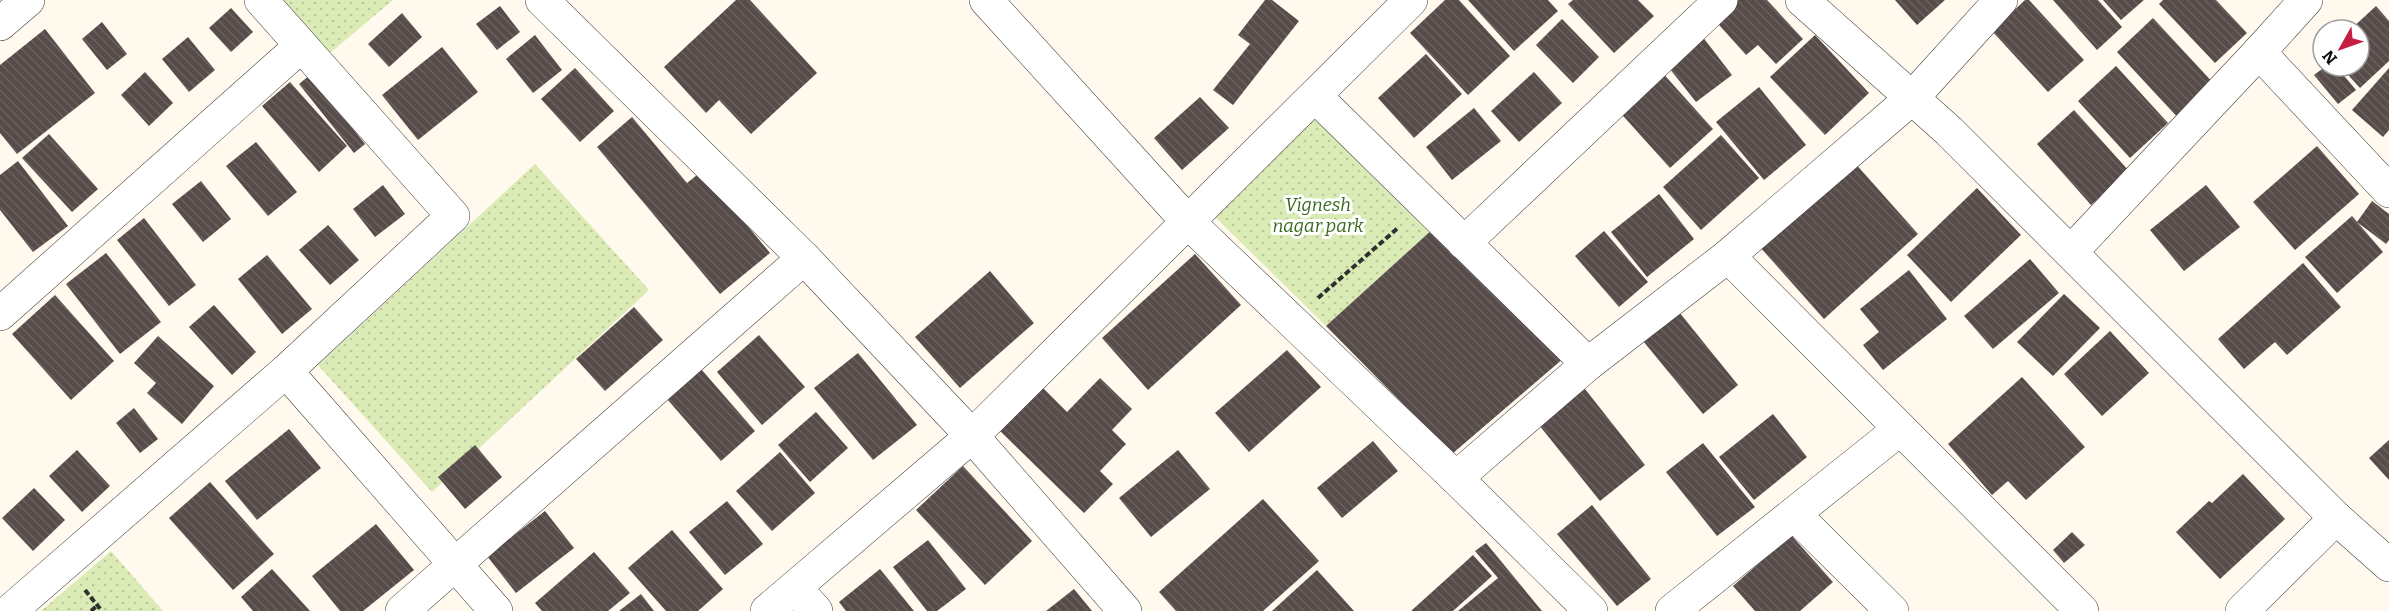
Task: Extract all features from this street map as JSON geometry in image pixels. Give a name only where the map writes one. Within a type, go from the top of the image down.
[{"type":"street","points":[[0,24],[28,0]]},
{"type":"street","points":[[10,611],[286,371],[453,216],[261,0]]},
{"type":"street","points":[[542,0],[804,258],[972,436],[1125,611]]},
{"type":"street","points":[[986,0],[1188,222],[1592,611]]},
{"type":"street","points":[[767,611],[806,599],[1411,0]]},
{"type":"street","points":[[1464,243],[1721,0]]},
{"type":"street","points":[[1802,0],[1949,131],[2336,518],[2389,565]]},
{"type":"street","points":[[1456,478],[1588,364],[1728,256],[1912,98],[2001,0]]},
{"type":"street","points":[[2071,252],[2306,0]]},
{"type":"street","points":[[0,314],[301,46]]},
{"type":"street","points":[[2259,52],[2389,190]]},
{"type":"street","points":[[1315,96],[1588,364]]},
{"type":"street","points":[[1728,256],[2082,611]]},
{"type":"street","points":[[402,611],[804,258]]},
{"type":"street","points":[[286,371],[496,611]]},
{"type":"street","points":[[1672,611],[1900,429]]},
{"type":"street","points":[[1794,514],[1892,611]]},
{"type":"street","points":[[2242,611],[2336,518]]},
{"type":"path","points":[[1318,298],[1401,225],[1394,217]]},
{"type":"path","points":[[91,611],[98,606],[102,611]]},
{"type":"green space","points":[[273,0],[393,0],[323,59]]},
{"type":"green space","name":"Vignesh nagar park","points":[[1315,109],[1434,228],[1326,326],[1211,213]]},
{"type":"green space","points":[[535,164],[649,290],[432,492],[318,365]]},
{"type":"green space","points":[[111,551],[163,611],[41,611]]},
{"type":"building","points":[[736,0],[750,0],[817,73],[751,134],[719,100],[706,113],[664,67]]},
{"type":"building","points":[[1265,0],[1272,0],[1299,21],[1233,105],[1213,90],[1250,44],[1238,35]]},
{"type":"building","points":[[1445,0],[1459,0],[1510,56],[1468,95],[1410,33]]},
{"type":"building","points":[[1468,0],[1548,0],[1558,11],[1514,51]]},
{"type":"building","points":[[1573,0],[1638,0],[1654,16],[1614,53],[1568,4]]},
{"type":"building","points":[[1731,0],[1767,0],[1803,39],[1776,64],[1758,45],[1746,55],[1712,17]]},
{"type":"building","points":[[1895,0],[1945,0],[1917,25]]},
{"type":"building","points":[[2025,0],[2029,0],[2084,60],[2048,92],[1992,31]]},
{"type":"building","points":[[2053,0],[2098,0],[2122,27],[2097,50]]},
{"type":"building","points":[[2103,0],[2144,0],[2121,20]]},
{"type":"building","points":[[2163,0],[2216,0],[2247,33],[2215,63],[2159,4]]},
{"type":"building","points":[[500,6],[520,32],[497,50],[476,24]]},
{"type":"building","points":[[2376,6],[2389,21],[2389,61],[2371,78],[2371,18],[2363,18]]},
{"type":"building","points":[[231,8],[253,32],[231,52],[209,28]]},
{"type":"building","points":[[402,13],[422,37],[389,67],[368,44]]},
{"type":"building","points":[[2153,18],[2216,86],[2180,120],[2117,52]]},
{"type":"building","points":[[1562,19],[1599,57],[1573,83],[1536,45]]},
{"type":"building","points":[[102,22],[127,54],[107,70],[82,39]]},
{"type":"building","points":[[45,29],[95,93],[17,154],[0,133],[0,65]]},
{"type":"building","points":[[535,35],[562,70],[533,93],[506,59]]},
{"type":"building","points":[[1815,35],[1869,93],[1825,135],[1770,77]]},
{"type":"building","points":[[1702,36],[1732,75],[1696,102],[1666,64]]},
{"type":"building","points":[[188,37],[215,70],[189,92],[162,59]]},
{"type":"building","points":[[442,47],[478,92],[418,140],[382,95]]},
{"type":"building","points":[[1426,54],[1462,94],[1414,138],[1378,98]]},
{"type":"building","points":[[2116,66],[2168,123],[2130,158],[2078,101]]},
{"type":"building","points":[[575,68],[614,111],[580,142],[541,99]]},
{"type":"building","points":[[2389,68],[2389,130],[2383,137],[2352,110]]},
{"type":"building","points":[[1659,69],[1713,129],[1670,168],[1616,108]]},
{"type":"building","points":[[145,72],[173,103],[149,126],[121,95]]},
{"type":"building","points":[[1534,72],[1562,103],[1519,142],[1491,111]]},
{"type":"building","points":[[310,75],[365,144],[354,153],[299,84]]},
{"type":"building","points":[[2316,78],[2346,78],[2356,90],[2338,104]]},
{"type":"building","points":[[2351,78],[2371,78],[2360,88]]},
{"type":"building","points":[[290,82],[347,146],[319,172],[262,106]]},
{"type":"building","points":[[1759,87],[1806,145],[1764,180],[1716,122]]},
{"type":"building","points":[[1200,97],[1229,128],[1182,170],[1154,138]]},
{"type":"building","points":[[1474,108],[1501,141],[1452,180],[1426,147]]},
{"type":"building","points":[[2074,110],[2129,171],[2091,205],[2037,144]]},
{"type":"building","points":[[632,117],[687,183],[702,171],[770,253],[720,294],[597,147]]},
{"type":"building","points":[[49,134],[98,189],[72,212],[22,158]]},
{"type":"building","points":[[1721,135],[1759,178],[1701,230],[1663,187]]},
{"type":"building","points":[[256,142],[297,192],[268,216],[226,166]]},
{"type":"building","points":[[2317,146],[2359,194],[2295,250],[2253,202]]},
{"type":"building","points":[[18,161],[68,226],[33,252],[0,210],[0,175]]},
{"type":"building","points":[[1854,162],[1918,234],[1824,319],[1759,246]]},
{"type":"building","points":[[201,181],[231,219],[203,242],[172,204]]},
{"type":"building","points":[[383,185],[405,214],[375,237],[353,209]]},
{"type":"building","points":[[2206,185],[2240,227],[2184,271],[2150,230]]},
{"type":"building","points":[[1977,188],[2021,235],[1951,302],[1907,255]]},
{"type":"building","points":[[1659,194],[1694,239],[1647,277],[1611,232]]},
{"type":"building","points":[[2372,201],[2389,214],[2389,240],[2386,244],[2357,222]]},
{"type":"building","points":[[2352,216],[2383,252],[2337,293],[2305,257]]},
{"type":"building","points":[[144,218],[196,285],[169,306],[117,240]]},
{"type":"building","points":[[328,225],[359,260],[330,285],[299,250]]},
{"type":"building","points":[[1434,228],[1565,357],[1452,454],[1326,326]]},
{"type":"building","points":[[1604,231],[1648,282],[1619,307],[1575,256]]},
{"type":"building","points":[[106,253],[161,322],[120,354],[66,284]]},
{"type":"building","points":[[1195,254],[1241,305],[1148,390],[1102,338]]},
{"type":"building","points":[[267,255],[312,309],[282,334],[238,279]]},
{"type":"building","points":[[2030,259],[2059,293],[1993,349],[1964,316]]},
{"type":"building","points":[[2303,263],[2341,307],[2287,355],[2275,342],[2244,369],[2218,339]]},
{"type":"building","points":[[1909,270],[1947,319],[1883,370],[1863,345],[1879,332],[1860,309]]},
{"type":"building","points":[[990,271],[1034,323],[960,388],[915,337]]},
{"type":"building","points":[[2064,294],[2100,328],[2053,376],[2017,342]]},
{"type":"building","points":[[55,295],[114,361],[71,400],[12,334]]},
{"type":"building","points":[[214,305],[256,352],[232,375],[189,327]]},
{"type":"building","points":[[634,307],[663,340],[605,391],[576,359]]},
{"type":"building","points":[[1675,307],[1738,385],[1703,414],[1639,336]]},
{"type":"building","points":[[2110,331],[2149,373],[2102,416],[2064,374]]},
{"type":"building","points":[[759,335],[805,387],[762,425],[717,372]]},
{"type":"building","points":[[158,336],[214,386],[182,424],[147,393],[156,383],[134,363]]},
{"type":"building","points":[[1287,350],[1321,387],[1249,452],[1215,413]]},
{"type":"building","points":[[858,353],[917,425],[873,460],[814,388]]},
{"type":"building","points":[[701,369],[755,431],[721,461],[667,399]]},
{"type":"building","points":[[2022,377],[2085,447],[2026,500],[2008,481],[1992,495],[1948,444]]},
{"type":"building","points":[[1100,378],[1132,409],[1112,430],[1126,444],[1100,471],[1113,484],[1084,513],[994,425],[1037,382],[1067,412]]},
{"type":"building","points":[[1585,389],[1645,465],[1600,501],[1539,425]]},
{"type":"building","points":[[134,408],[158,439],[140,453],[116,423]]},
{"type":"building","points":[[816,412],[848,448],[810,482],[778,445]]},
{"type":"building","points":[[1773,414],[1807,457],[1754,500],[1719,457]]},
{"type":"building","points":[[289,429],[321,468],[257,520],[225,481]]},
{"type":"building","points":[[2389,440],[2389,480],[2369,458]]},
{"type":"building","points":[[1373,441],[1398,471],[1342,518],[1317,488]]},
{"type":"building","points":[[1703,443],[1755,507],[1717,536],[1666,472]]},
{"type":"building","points":[[475,445],[502,477],[465,509],[438,477]]},
{"type":"building","points":[[77,450],[110,486],[82,512],[49,476]]},
{"type":"building","points":[[1178,450],[1210,489],[1151,537],[1119,498]]},
{"type":"building","points":[[780,452],[815,493],[772,531],[736,491]]},
{"type":"building","points":[[963,466],[1032,541],[985,585],[916,510]]},
{"type":"building","points":[[2243,474],[2285,519],[2220,579],[2176,532],[2209,501],[2212,503]]},
{"type":"building","points":[[210,482],[274,554],[233,590],[169,518]]},
{"type":"building","points":[[34,488],[65,520],[33,551],[2,518]]},
{"type":"building","points":[[1263,499],[1319,561],[1263,611],[1176,611],[1159,592]]},
{"type":"building","points":[[727,501],[763,544],[725,575],[689,532]]},
{"type":"building","points":[[1592,505],[1651,579],[1617,606],[1557,534]]},
{"type":"building","points":[[545,511],[574,548],[516,593],[487,556]]},
{"type":"building","points":[[376,524],[414,570],[363,611],[340,611],[312,576]]},
{"type":"building","points":[[672,530],[723,589],[698,611],[666,611],[628,568]]},
{"type":"building","points":[[2072,532],[2085,545],[2064,563],[2053,550]]},
{"type":"building","points":[[1791,535],[1833,582],[1800,611],[1755,611],[1733,586]]},
{"type":"building","points":[[928,540],[966,589],[937,611],[927,611],[893,567]]},
{"type":"building","points":[[1486,543],[1542,611],[1458,611],[1498,578],[1475,551]]},
{"type":"building","points":[[594,552],[630,593],[608,611],[542,611],[535,603]]},
{"type":"building","points":[[1473,555],[1492,576],[1453,611],[1411,611]]},
{"type":"building","points":[[272,569],[310,611],[253,611],[241,597]]},
{"type":"building","points":[[880,569],[914,611],[846,611],[839,602]]},
{"type":"building","points":[[1317,570],[1354,611],[1272,611]]},
{"type":"building","points":[[1074,589],[1092,611],[1046,611]]},
{"type":"building","points":[[641,594],[654,611],[619,611]]}]
